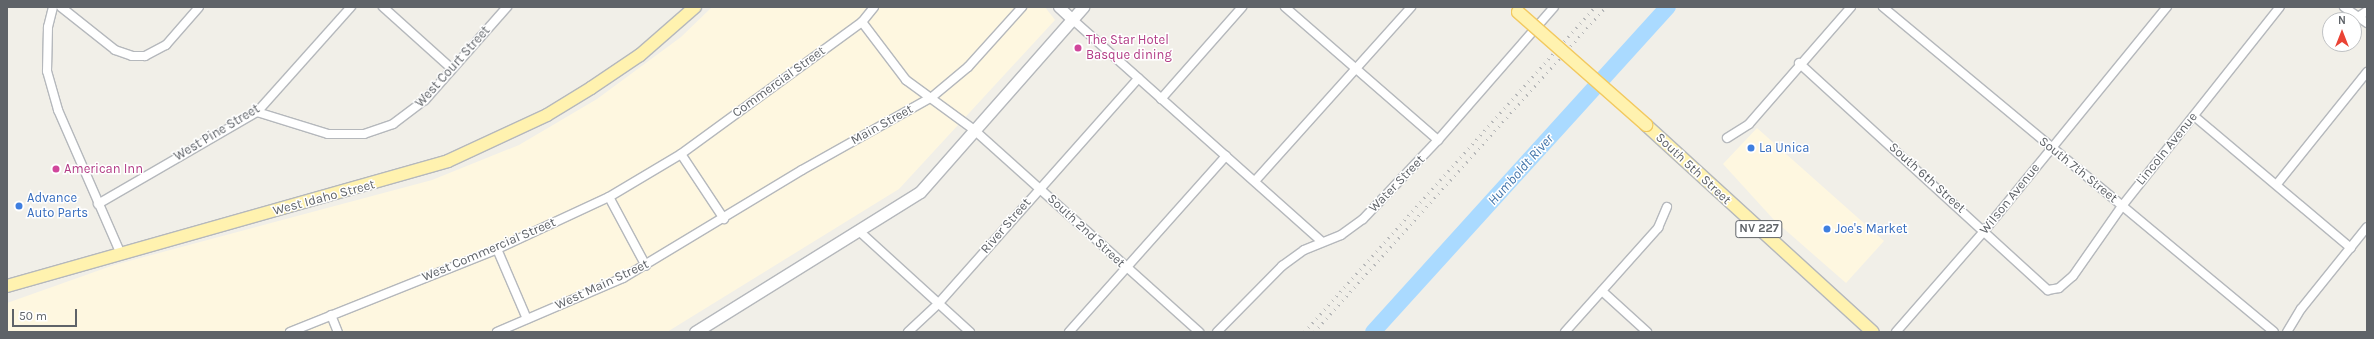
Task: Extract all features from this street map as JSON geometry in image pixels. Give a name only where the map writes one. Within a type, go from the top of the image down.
[{"type":"main road","name":"West Idaho Street","points":[[7,286],[120,252],[448,161],[546,115],[623,66],[695,7]]},
{"type":"main road","points":[[695,332],[920,192],[973,129],[1083,7]]},
{"type":"main road","name":"South 5th Street","points":[[1515,10],[1646,125],[1873,332]]},
{"type":"street","points":[[53,7],[48,27],[47,71],[58,110],[120,252]]},
{"type":"street","points":[[61,7],[115,50],[132,56],[145,56],[166,45],[199,7]]},
{"type":"street","name":"West Pine Street","points":[[98,204],[138,178],[257,112],[351,7]]},
{"type":"street","points":[[383,7],[451,68]]},
{"type":"street","name":"West Court Street","points":[[257,112],[328,134],[364,134],[393,124],[413,111],[507,7]]},
{"type":"street","name":"Commercial Street","points":[[681,154],[862,22],[874,7]]},
{"type":"street","name":"Main Street","points":[[724,219],[802,170],[932,97],[968,67],[1022,7]]},
{"type":"street","points":[[1059,7],[1321,241]]},
{"type":"street","points":[[1161,99],[1242,7]]},
{"type":"street","points":[[1284,7],[1355,70],[1438,140]]},
{"type":"street","points":[[1255,181],[1411,7]]},
{"type":"street","name":"Water Street","points":[[1217,332],[1282,266],[1321,241],[1354,227],[1438,140],[1554,7]]},
{"type":"street","points":[[1727,138],[1749,124],[1799,63],[1821,44],[1851,7]]},
{"type":"street","name":"South 7th Street","points":[[1884,7],[2051,149],[2274,332]]},
{"type":"street","name":"Wilson Avenue","points":[[1896,332],[1984,230],[2167,7]]},
{"type":"street","name":"Lincoln Avenue","points":[[2054,289],[2073,276],[2122,206],[2280,7]]},
{"type":"street","name":"South 2nd Street","points":[[862,22],[906,80],[932,97],[973,129],[1125,268],[1199,332]]},
{"type":"street","name":"South 6th Street","points":[[1799,63],[1984,230],[2042,288],[2054,289]]},
{"type":"street","points":[[2277,184],[2367,72]]},
{"type":"street","name":"River Street","points":[[908,332],[938,304],[1039,188],[1138,78]]},
{"type":"street","points":[[2194,116],[2277,184],[2351,248]]},
{"type":"street","points":[[681,154],[724,219]]},
{"type":"street","name":"West Commercial Street","points":[[290,332],[497,249],[609,197],[681,154]]},
{"type":"street","points":[[1069,332],[1226,156]]},
{"type":"street","points":[[609,197],[646,266]]},
{"type":"street","points":[[1565,332],[1658,228],[1667,207]]},
{"type":"street","name":"West Main Street","points":[[496,332],[646,266],[724,219]]},
{"type":"street","points":[[2287,332],[2301,309],[2367,227]]},
{"type":"street","points":[[859,231],[970,332]]},
{"type":"street","points":[[497,249],[527,319]]},
{"type":"street","points":[[1602,291],[1647,332]]},
{"type":"street","points":[[331,315],[338,332]]},
{"type":"shaded area","points":[[712,7],[1045,7],[1055,20],[899,189],[667,332],[7,332],[7,303],[114,265],[432,180],[519,145],[597,99],[681,37]]},
{"type":"shaded area","points":[[1757,128],[1884,241],[1846,283],[1775,221],[1723,164]]},
{"type":"waterway","name":"Humboldt River","points":[[1373,332],[1668,7]]},
{"type":"railway","points":[[1304,332],[1595,7]]},
{"type":"railway","points":[[1314,332],[1606,7]]},
{"type":"place","name":"The Star Hotel Basque dining","points":[[1078,48]]},
{"type":"place","name":"La Unica","points":[[1751,148]]},
{"type":"place","name":"American Inn","points":[[56,169]]},
{"type":"place","name":"Advance Auto Parts","points":[[19,206]]},
{"type":"place","name":"Joe's Market","points":[[1827,229]]}]
